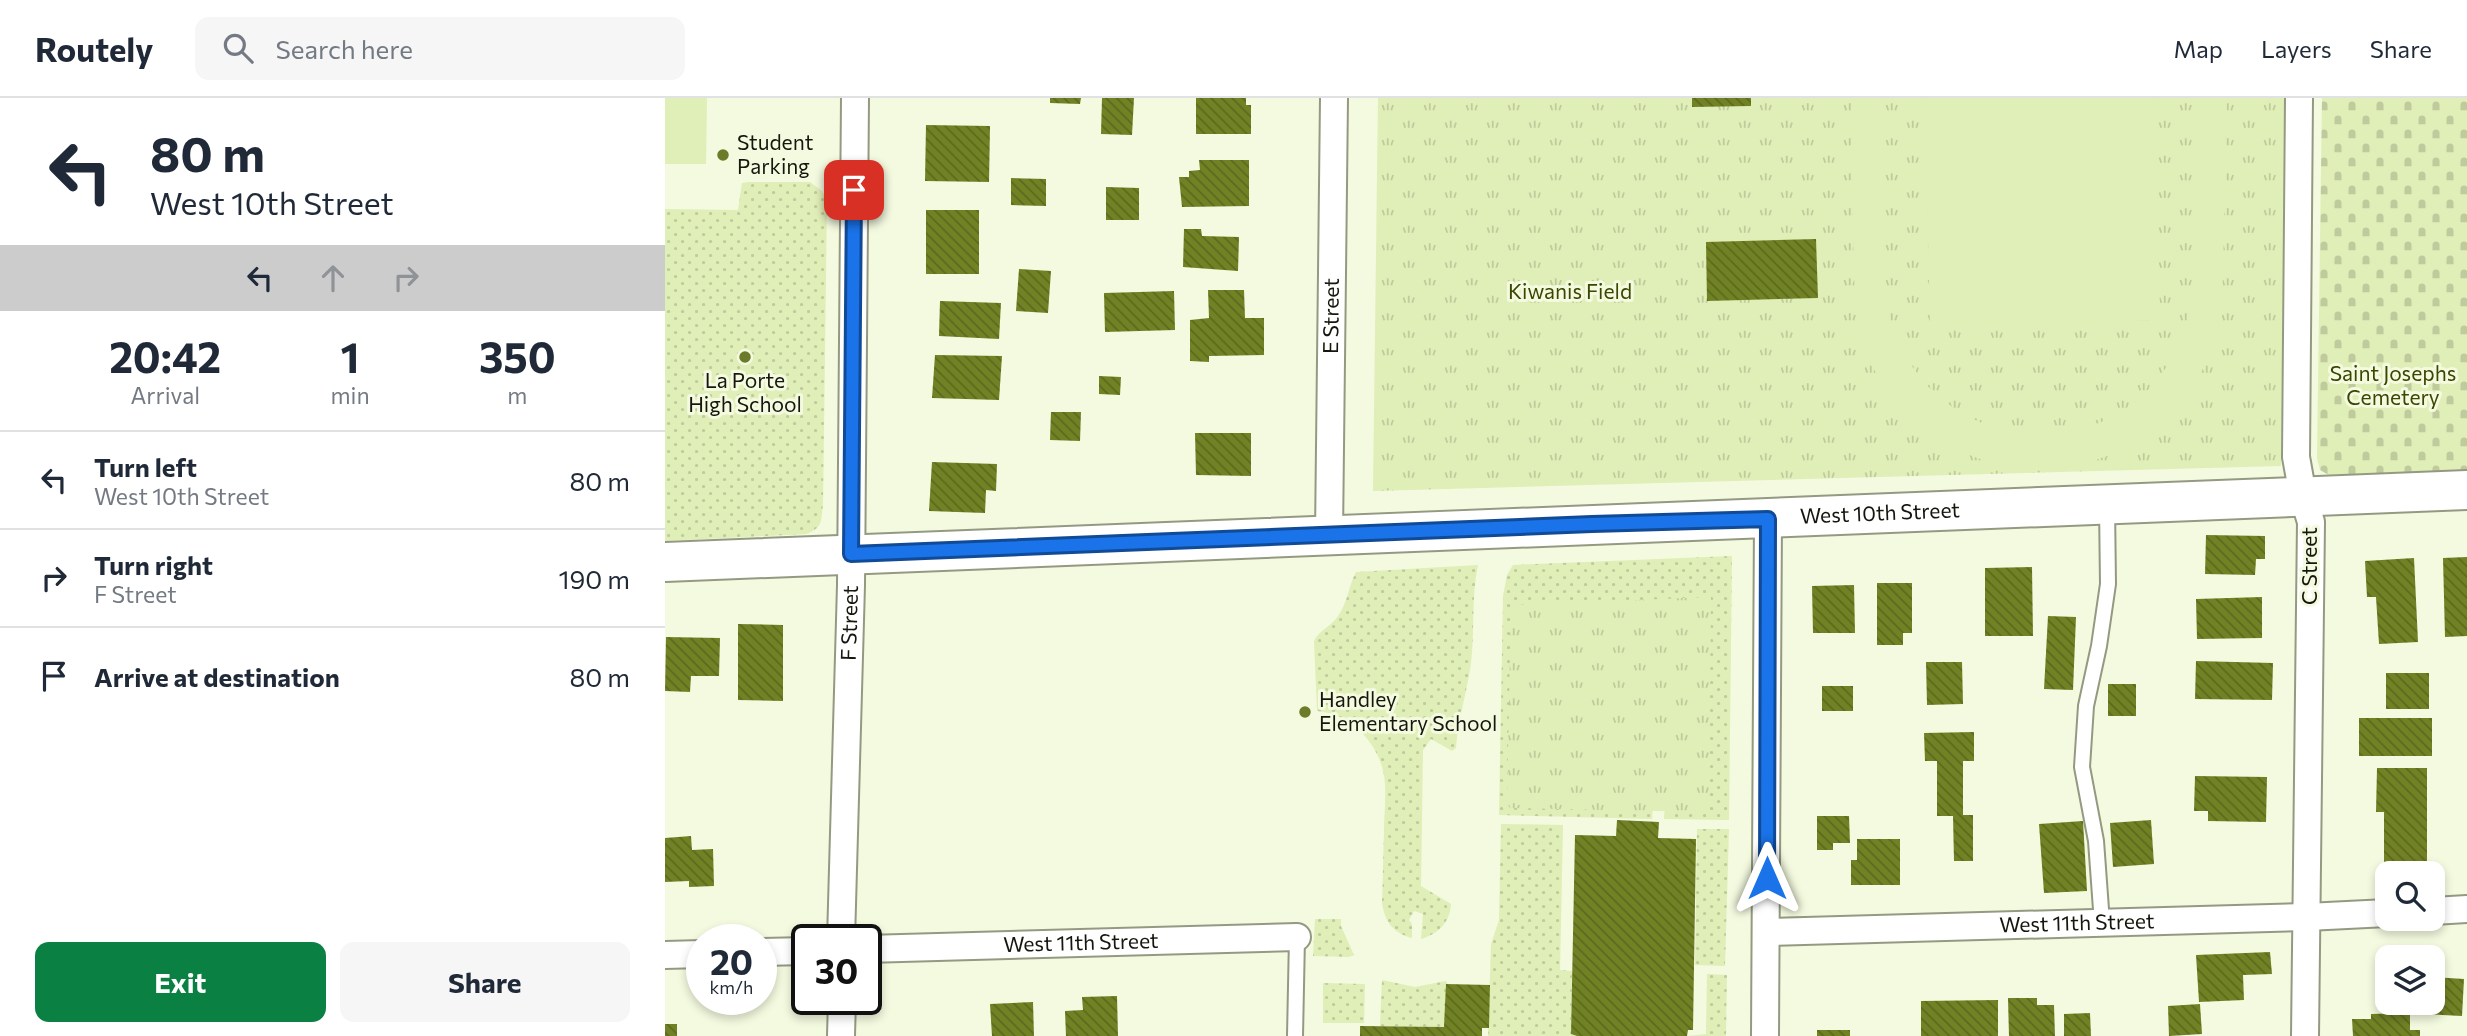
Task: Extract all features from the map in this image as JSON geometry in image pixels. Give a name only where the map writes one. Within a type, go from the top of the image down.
[{"type":"street","name":"F Street","points":[[841,924],[851,554],[855,98]]},
{"type":"street","name":"E Street","points":[[1329,535],[1334,98]]},
{"type":"street","name":"C Street","points":[[2299,98],[2296,457],[2311,522],[2305,1036]]},
{"type":"street","name":"West 10th Street","points":[[665,562],[2467,490]]},
{"type":"street","points":[[1766,1036],[1768,519]]},
{"type":"street","points":[[2445,910],[2467,909]]},
{"type":"street","name":"West 11th Street","points":[[1767,932],[2375,914]]},
{"type":"street","name":"West 11th Street","points":[[882,949],[1297,937]]},
{"type":"street","points":[[665,955],[686,954]]},
{"type":"street","points":[[841,1036],[842,1015]]},
{"type":"lane","points":[[2102,923],[2096,841],[2082,767],[2086,706],[2099,646],[2108,584],[2107,505]]},
{"type":"lane","points":[[1295,1036],[1297,937]]},
{"type":"green space","points":[[665,98],[707,98],[706,164],[665,164]]},
{"type":"green space","name":"Kiwanis Field","points":[[1378,98],[2285,98],[2281,466],[1373,491]]},
{"type":"green space","points":[[1851,98],[1883,98],[1886,287],[1896,336],[1922,379],[1957,410],[1998,429],[2042,434],[2086,428],[2126,408],[2160,376],[2184,331],[2191,296],[2195,98],[2227,98],[2222,315],[2207,360],[2183,401],[2150,433],[2112,454],[2070,466],[2026,468],[1983,460],[1943,443],[1908,416],[1880,380],[1864,342],[1859,322],[1854,261]]},
{"type":"green space","points":[[1925,98],[2156,98],[2160,320],[1930,325]]},
{"type":"green space","name":"Saint Josephs Cemetery","points":[[2322,98],[2467,98],[2467,472],[2334,478],[2320,470],[2317,458]]},
{"type":"green space","name":"La Porte High School","points":[[810,182],[822,191],[827,200],[821,519],[816,529],[806,534],[665,541],[665,209],[738,210],[742,183]]},
{"type":"green space","points":[[1732,556],[1729,820],[1664,819],[1666,789],[1654,789],[1652,819],[1499,815],[1503,596],[1507,575],[1513,565]]},
{"type":"green space","points":[[1478,565],[1471,663],[1456,748],[1452,751],[1431,739],[1423,750],[1421,886],[1451,904],[1450,911],[1442,927],[1421,939],[1423,914],[1414,911],[1409,920],[1412,924],[1412,938],[1391,926],[1382,903],[1385,784],[1379,757],[1364,735],[1354,726],[1343,718],[1317,711],[1314,641],[1341,611],[1356,572]]},
{"type":"green space","points":[[1711,597],[1709,802],[1705,812],[1510,808],[1507,803],[1511,605]]},
{"type":"green space","points":[[1501,824],[1563,825],[1560,970],[1572,971],[1571,1034],[1577,1036],[1488,1036],[1491,944],[1499,920]]},
{"type":"green space","points":[[1697,829],[1729,829],[1725,966],[1695,965]]},
{"type":"green space","points":[[1315,919],[1341,919],[1341,926],[1354,955],[1313,956]]},
{"type":"green space","points":[[1707,974],[1727,975],[1726,1036],[1687,1036],[1706,1034]]},
{"type":"green space","points":[[1382,980],[1415,987],[1446,981],[1448,1027],[1380,1026]]},
{"type":"green space","points":[[1323,983],[1365,984],[1364,1023],[1323,1023]]},
{"type":"building","points":[[1050,98],[1081,98],[1080,104],[1050,103]]},
{"type":"building","points":[[1102,98],[1134,98],[1132,135],[1101,134]]},
{"type":"building","points":[[1196,98],[1246,98],[1246,105],[1251,105],[1251,134],[1196,134]]},
{"type":"building","points":[[1692,98],[1751,98],[1751,106],[1692,107]]},
{"type":"building","points":[[926,125],[990,126],[989,182],[925,181]]},
{"type":"building","points":[[1199,160],[1249,160],[1249,206],[1182,207],[1179,177],[1189,177],[1189,171],[1200,170]]},
{"type":"building","points":[[1011,178],[1046,179],[1046,206],[1011,205]]},
{"type":"building","points":[[1106,187],[1139,188],[1139,220],[1106,220]]},
{"type":"building","points":[[926,210],[979,210],[979,274],[926,274]]},
{"type":"building","points":[[1184,229],[1201,229],[1202,236],[1239,237],[1238,271],[1183,267]]},
{"type":"building","points":[[1816,239],[1818,298],[1707,301],[1706,242]]},
{"type":"building","points":[[1019,269],[1051,271],[1048,313],[1016,311]]},
{"type":"building","points":[[1208,290],[1244,290],[1245,318],[1264,318],[1264,355],[1209,356],[1209,362],[1190,361],[1190,320],[1209,318]]},
{"type":"building","points":[[1174,291],[1175,330],[1105,332],[1104,293]]},
{"type":"building","points":[[940,301],[1001,303],[999,339],[939,336]]},
{"type":"building","points":[[935,355],[1002,356],[999,400],[932,398]]},
{"type":"building","points":[[1099,376],[1121,377],[1120,395],[1099,394]]},
{"type":"building","points":[[1051,412],[1081,412],[1080,441],[1050,440]]},
{"type":"building","points":[[1195,433],[1251,433],[1251,476],[1196,475]]},
{"type":"building","points":[[932,462],[997,464],[996,491],[986,490],[985,513],[929,511]]},
{"type":"building","points":[[2206,535],[2265,536],[2265,559],[2256,559],[2255,575],[2205,574]]},
{"type":"building","points":[[2467,557],[2467,636],[2445,637],[2443,558]]},
{"type":"building","points":[[2414,558],[2418,642],[2379,644],[2376,597],[2367,597],[2365,561]]},
{"type":"building","points":[[2032,567],[2033,636],[1985,636],[1985,568]]},
{"type":"building","points":[[1877,583],[1912,583],[1912,633],[1903,633],[1903,645],[1877,645]]},
{"type":"building","points":[[1854,585],[1855,633],[1813,633],[1812,586]]},
{"type":"building","points":[[2262,597],[2262,638],[2197,639],[2196,599]]},
{"type":"building","points":[[2048,616],[2076,617],[2073,690],[2044,689]]},
{"type":"building","points":[[738,624],[783,625],[783,701],[738,700]]},
{"type":"building","points":[[666,637],[720,638],[719,676],[691,676],[690,692],[665,691]]},
{"type":"building","points":[[2196,661],[2273,663],[2272,700],[2195,699]]},
{"type":"building","points":[[1926,662],[1962,662],[1963,704],[1927,705]]},
{"type":"building","points":[[2386,673],[2429,673],[2429,709],[2386,709]]},
{"type":"building","points":[[2108,684],[2136,684],[2136,716],[2108,716]]},
{"type":"building","points":[[1822,686],[1853,686],[1853,711],[1822,711]]},
{"type":"building","points":[[2359,718],[2432,718],[2432,756],[2359,756]]},
{"type":"building","points":[[1974,732],[1974,761],[1963,761],[1963,815],[1973,815],[1973,861],[1954,861],[1953,816],[1937,816],[1937,761],[1925,761],[1924,733]]},
{"type":"building","points":[[2377,768],[2427,768],[2427,861],[2384,861],[2384,812],[2376,812]]},
{"type":"building","points":[[2195,776],[2267,777],[2266,822],[2208,821],[2208,811],[2194,811]]},
{"type":"building","points":[[1817,816],[1849,816],[1850,843],[1833,843],[1833,850],[1817,850]]},
{"type":"building","points":[[1617,820],[1659,822],[1658,838],[1696,839],[1693,1030],[1688,1030],[1687,1036],[1571,1034],[1575,835],[1616,836]]},
{"type":"building","points":[[2151,820],[2154,864],[2113,867],[2110,823]]},
{"type":"building","points":[[2083,821],[2087,891],[2044,893],[2039,824]]},
{"type":"building","points":[[691,836],[692,850],[713,849],[714,886],[689,887],[689,881],[665,882],[665,838]]},
{"type":"building","points":[[1857,839],[1900,839],[1900,885],[1851,885],[1851,860],[1857,860]]},
{"type":"building","points":[[2270,952],[2272,974],[2243,975],[2244,1000],[2199,1002],[2196,955]]},
{"type":"building","points":[[2445,978],[2464,979],[2462,1016],[2442,1015],[2445,1015]]},
{"type":"building","points":[[1446,984],[1490,985],[1489,1028],[1482,1028],[1482,1036],[1360,1036],[1360,1026],[1444,1027]]},
{"type":"building","points":[[1117,996],[1118,1036],[1066,1036],[1065,1011],[1083,1010],[1082,997]]},
{"type":"building","points":[[2008,998],[2037,998],[2037,1005],[2054,1005],[2055,1036],[2009,1036]]},
{"type":"building","points":[[1998,1000],[1998,1036],[1921,1036],[1921,1001]]},
{"type":"building","points":[[1033,1002],[1034,1036],[992,1036],[990,1004]]},
{"type":"building","points":[[2200,1004],[2202,1034],[2169,1036],[2168,1006]]},
{"type":"building","points":[[2090,1013],[2091,1036],[2064,1036],[2064,1014]]},
{"type":"building","points":[[2371,1014],[2410,1015],[2410,1030],[2420,1030],[2420,1036],[2353,1036],[2352,1019],[2371,1019]]},
{"type":"building","points":[[665,1024],[677,1024],[677,1036],[665,1036]]},
{"type":"building","points":[[1817,1030],[1850,1030],[1850,1036],[1817,1036]]},
{"type":"place","name":"Student Parking","points":[[723,155]]},
{"type":"place","name":"La Porte High School","points":[[745,357]]},
{"type":"place","name":"Handley Elementary School","points":[[1305,712]]},
{"type":"route","points":[[854,190],[851,554],[1768,519],[1767,878]]}]
